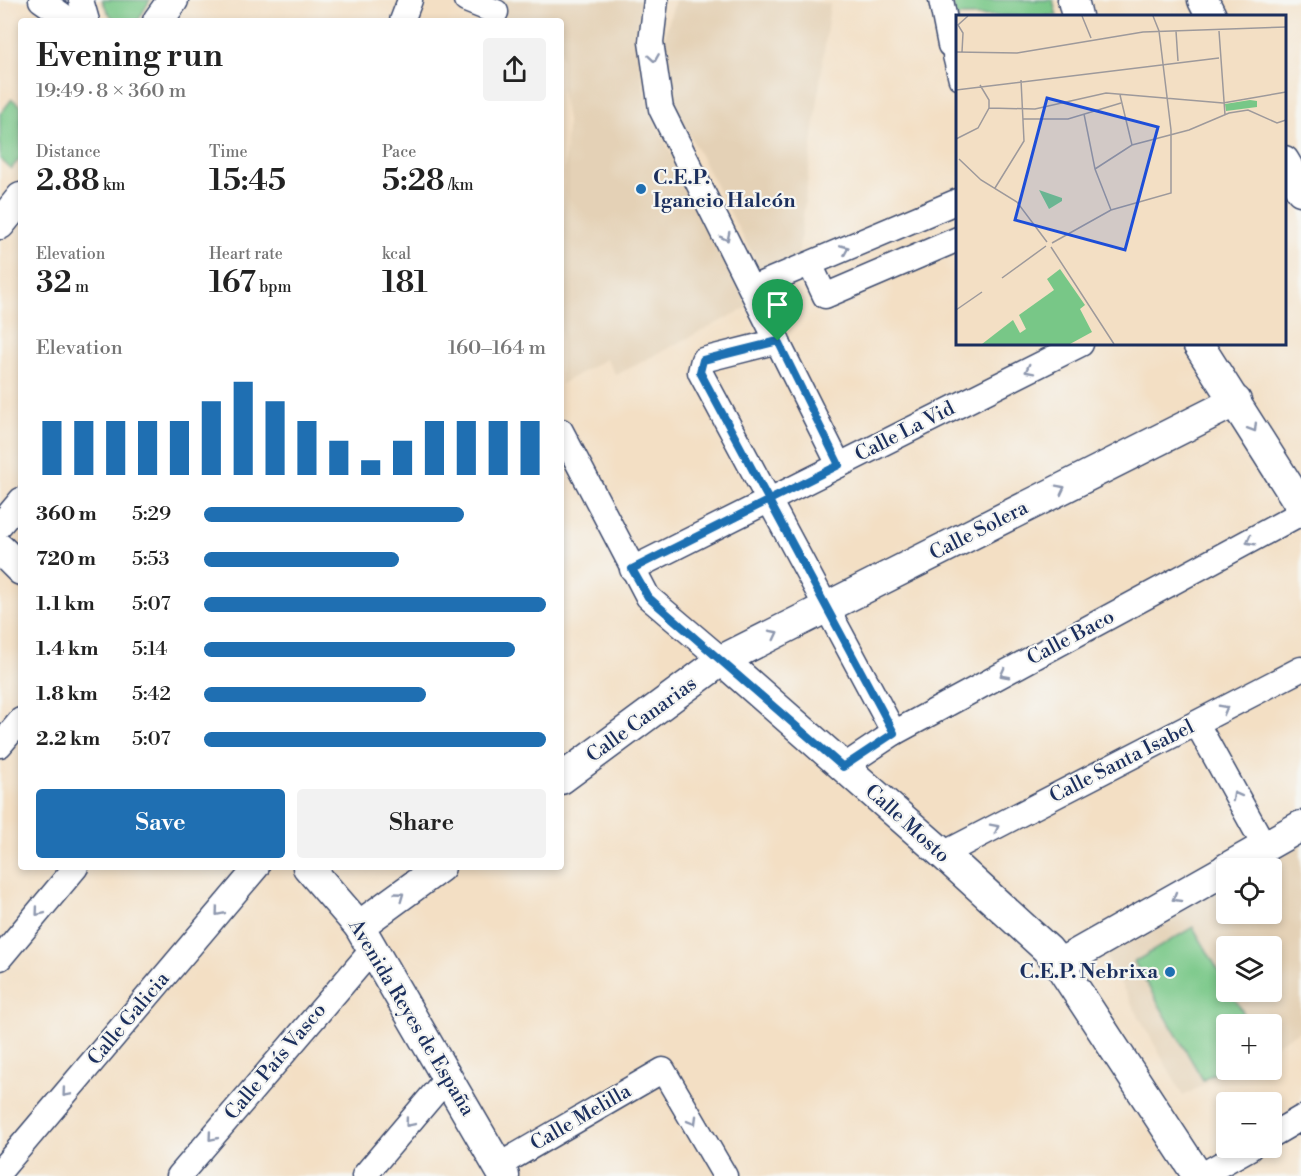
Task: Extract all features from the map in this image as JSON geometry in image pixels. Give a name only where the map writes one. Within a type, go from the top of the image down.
[{"type":"street","points":[[81,0],[86,18]]},
{"type":"street","points":[[160,18],[173,0]]},
{"type":"street","points":[[403,18],[410,0]]},
{"type":"street","points":[[466,0],[496,12]]},
{"type":"street","points":[[656,0],[651,42],[662,109],[839,465]]},
{"type":"street","points":[[941,0],[956,73]]},
{"type":"street","points":[[1073,0],[1077,15]]},
{"type":"street","points":[[1203,0],[1210,15]]},
{"type":"street","points":[[50,2],[68,18]]},
{"type":"street","points":[[1286,164],[1301,190]]},
{"type":"street","points":[[752,288],[956,201]]},
{"type":"street","points":[[0,224],[18,202]]},
{"type":"street","points":[[810,264],[825,296],[956,239]]},
{"type":"street","points":[[778,341],[703,360],[700,372],[894,733]]},
{"type":"street","name":"Calle La Vid","points":[[632,569],[1079,345]]},
{"type":"street","points":[[1199,345],[1301,506]]},
{"type":"street","name":"Calle Solera","points":[[722,660],[1236,401]]},
{"type":"street","name":"Calle Mosto","points":[[564,437],[648,597],[943,854],[1048,950],[1199,1176]]},
{"type":"street","points":[[0,525],[18,504]]},
{"type":"street","name":"Calle Baco","points":[[843,767],[894,733],[1301,513]]},
{"type":"street","points":[[0,549],[18,567]]},
{"type":"street","name":"Calle Canarias","points":[[564,777],[722,660]]},
{"type":"street","name":"Calle Santa Isabel","points":[[943,854],[1301,669]]},
{"type":"street","points":[[0,744],[18,723]]},
{"type":"street","points":[[1197,724],[1265,847]]},
{"type":"street","points":[[1246,858],[1301,826]]},
{"type":"street","points":[[0,958],[73,870]]},
{"type":"street","name":"Calle Galicia","points":[[0,1171],[254,870]]},
{"type":"street","name":"Avenida Reyes de España","points":[[310,870],[366,937],[501,1171]]},
{"type":"street","points":[[366,937],[437,870]]},
{"type":"street","points":[[1059,964],[1216,875]]},
{"type":"street","name":"Calle País Vasco","points":[[179,1176],[366,937]]},
{"type":"street","name":"Calle Melilla","points":[[501,1171],[663,1070],[725,1176]]},
{"type":"street","points":[[364,1176],[447,1078]]},
{"type":"street","points":[[1282,1129],[1301,1118]]},
{"type":"street","points":[[1199,1176],[1232,1158]]},
{"type":"shaded area","points":[[496,0],[643,0],[637,46],[645,95],[657,126],[750,306],[616,375],[606,359],[564,382],[564,186],[567,120],[564,104],[564,18],[505,18]]},
{"type":"shaded area","points":[[675,0],[802,0],[830,4],[798,256],[762,273],[673,104],[663,43]]},
{"type":"shaded area","name":"C.E.P. Nebrixa","points":[[1301,841],[1301,1030],[1282,1041],[1282,1014],[1216,1014],[1216,1078],[1183,1096],[1103,952],[1216,888],[1216,924],[1282,924],[1282,858],[1270,858]]},
{"type":"green space","points":[[102,0],[150,0],[140,18],[113,18]]},
{"type":"green space","points":[[952,0],[1053,0],[1057,15],[956,15],[956,18]]},
{"type":"green space","points":[[12,99],[18,104],[18,161],[11,169],[0,159],[0,114]]},
{"type":"green space","points":[[1193,927],[1216,966],[1216,1002],[1237,1002],[1244,1014],[1216,1014],[1216,1072],[1203,1080],[1134,962]]},
{"type":"place","name":"C.E.P. Igancio Halcón","points":[[641,189]]},
{"type":"place","name":"C.E.P. Nebrixa","points":[[1170,972]]},
{"type":"route","points":[[778,341],[703,360],[700,372],[770,501],[894,733],[843,767],[648,597],[632,569],[770,501],[839,465],[778,341]]}]
